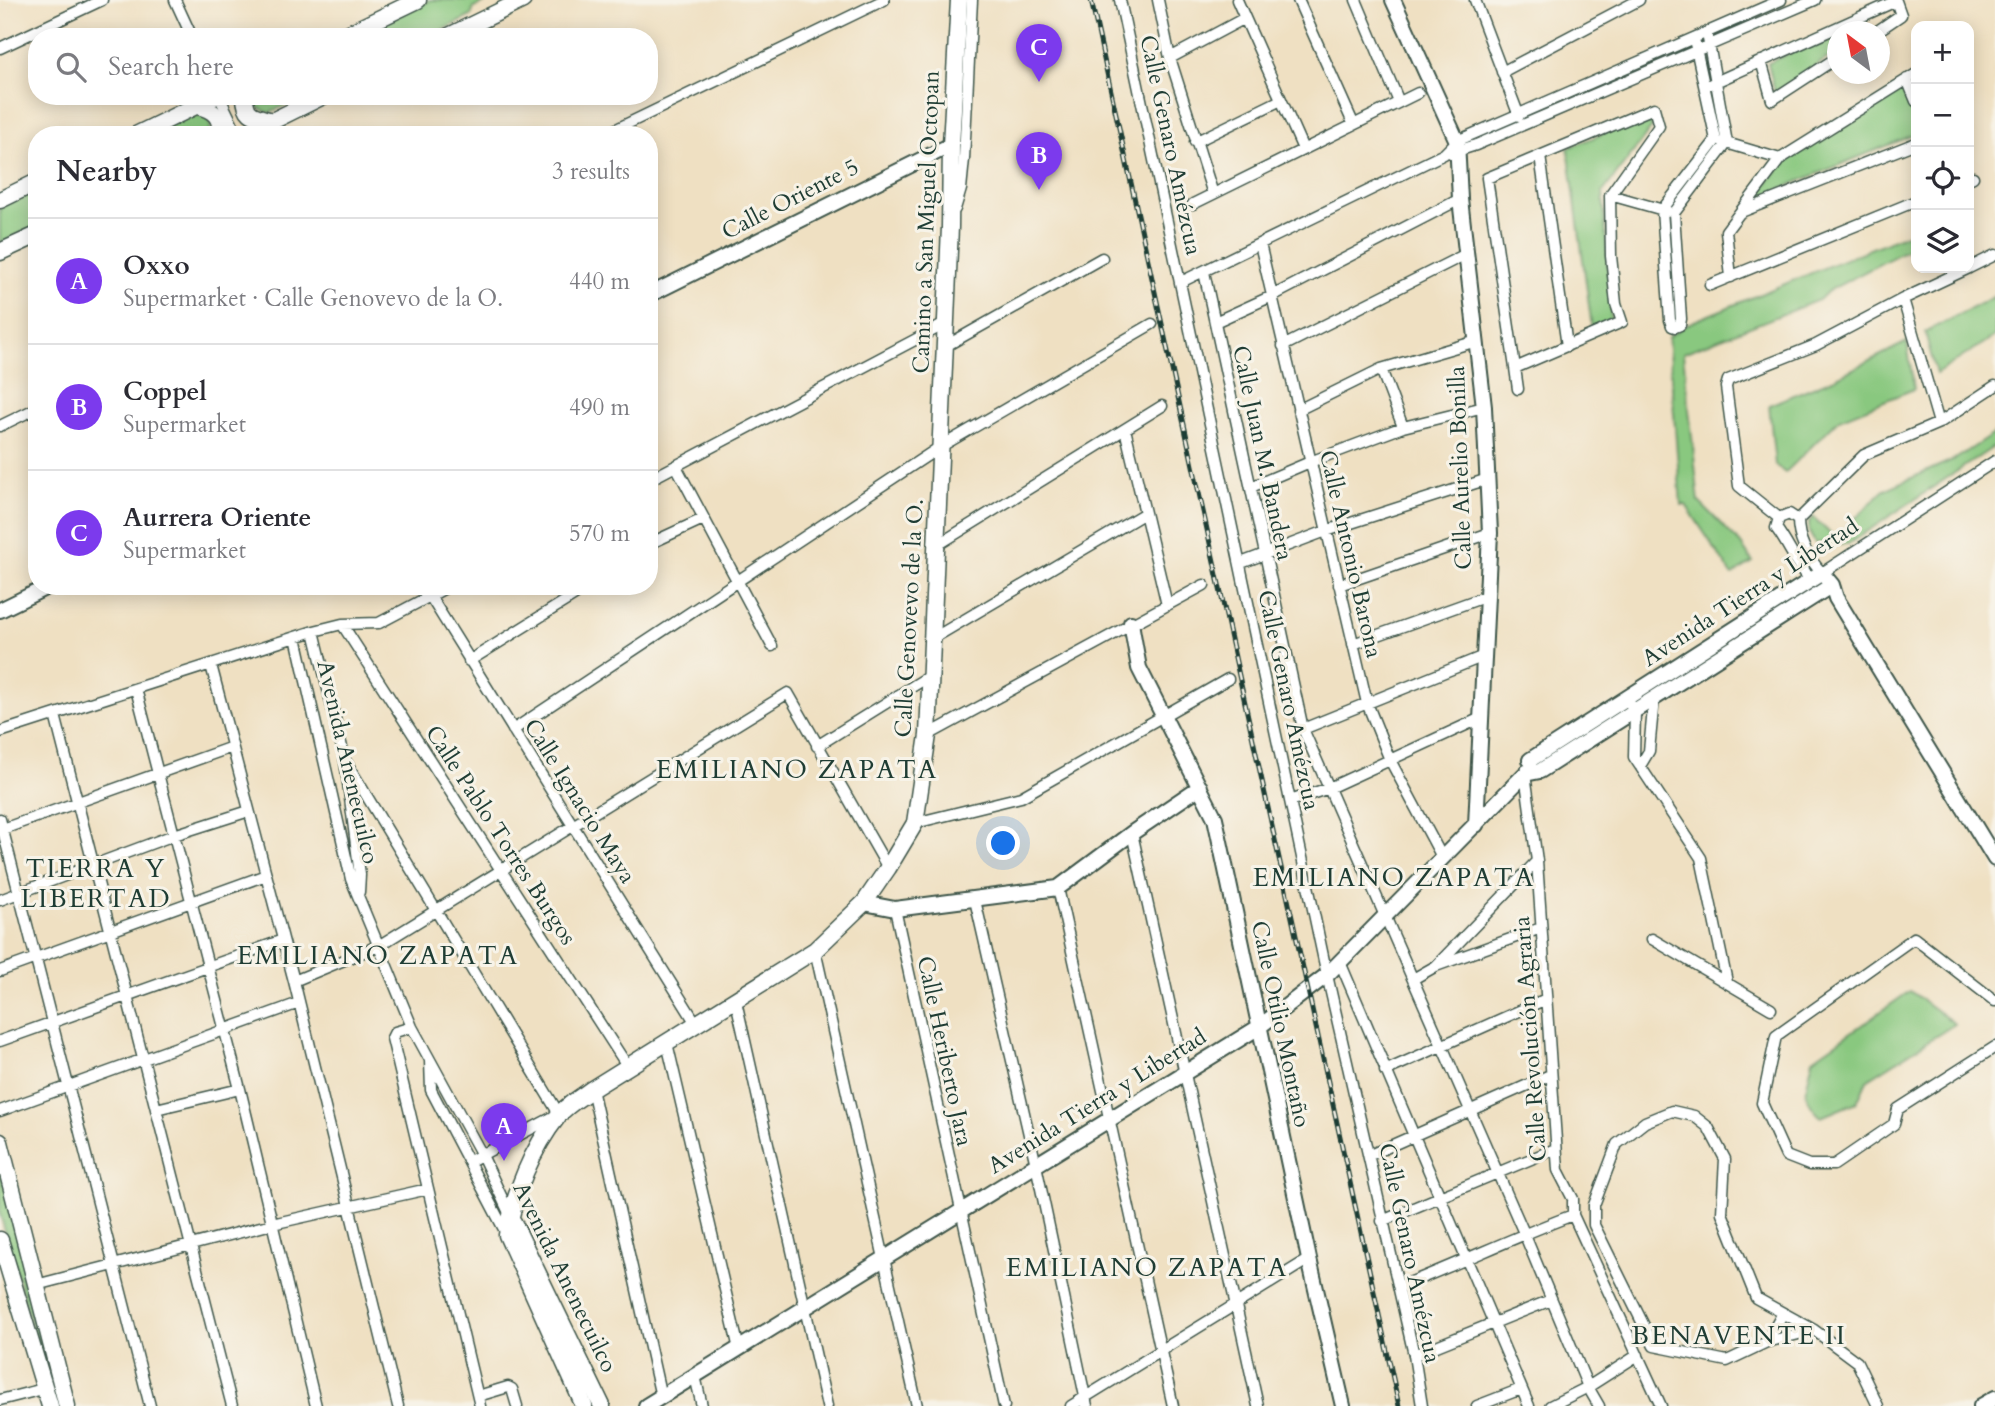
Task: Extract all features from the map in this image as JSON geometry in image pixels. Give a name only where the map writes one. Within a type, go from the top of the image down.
[{"type":"main road","points":[[360,28],[418,0]]},
{"type":"main road","points":[[473,24],[493,7],[507,0]]},
{"type":"main road","points":[[465,28],[523,0]]},
{"type":"main road","name":"Camino a San Miguel Octopan","points":[[940,447],[959,0]]},
{"type":"main road","points":[[246,105],[250,114],[273,121]]},
{"type":"main road","points":[[263,126],[305,105]]},
{"type":"main road","points":[[155,126],[197,106],[208,108],[216,114],[220,126]]},
{"type":"main road","points":[[0,200],[28,187]]},
{"type":"main road","points":[[0,252],[28,239]]},
{"type":"main road","name":"Calle Genovevo de la O.","points":[[507,1235],[510,1215],[528,1166],[559,1114],[592,1089],[815,950],[864,903],[915,822],[928,735],[940,447]]},
{"type":"main road","points":[[0,1142],[36,1285],[53,1386],[50,1406]]},
{"type":"main road","name":"Avenida Anenecuilco","points":[[510,1215],[602,1406]]},
{"type":"main road","name":"Avenida Anenecuilco","points":[[507,1235],[584,1406]]},
{"type":"main road","points":[[0,1240],[53,1386],[67,1406]]},
{"type":"street","points":[[42,28],[102,0]]},
{"type":"street","points":[[175,0],[188,28]]},
{"type":"street","points":[[623,126],[884,0]]},
{"type":"street","points":[[950,227],[961,189],[972,0]]},
{"type":"street","name":"Calle Genaro Amézcua","points":[[1120,0],[1327,975],[1414,1356],[1422,1406]]},
{"type":"street","points":[[1157,0],[1170,58],[1213,194]]},
{"type":"street","points":[[1237,0],[1303,149]]},
{"type":"street","points":[[1298,0],[1353,123]]},
{"type":"street","points":[[1356,0],[1399,102]]},
{"type":"street","points":[[1393,0],[1458,147]]},
{"type":"street","points":[[1475,0],[1519,116]]},
{"type":"street","points":[[1502,72],[1639,0]]},
{"type":"street","points":[[1181,282],[1519,116],[1781,0]]},
{"type":"street","points":[[1458,147],[1709,46],[1815,0]]},
{"type":"street","points":[[1851,21],[1896,1],[1901,15],[1890,22]]},
{"type":"street","points":[[1170,58],[1245,18]]},
{"type":"street","points":[[1709,84],[1827,32]]},
{"type":"street","points":[[1707,33],[1709,84],[1716,139],[1662,210],[1670,320],[1675,327],[1680,325],[1681,319],[1674,213],[1727,143]]},
{"type":"street","points":[[0,48],[28,35]]},
{"type":"street","points":[[1694,39],[1727,143]]},
{"type":"street","points":[[1761,61],[1772,100],[1827,64]]},
{"type":"street","points":[[1731,277],[1727,231],[1780,159],[1911,78]]},
{"type":"street","points":[[1193,204],[1418,93]]},
{"type":"street","points":[[1195,142],[1281,100]]},
{"type":"street","points":[[223,105],[233,126]]},
{"type":"street","points":[[1515,368],[1622,322],[1616,304],[1611,256],[1610,195],[1659,126],[1654,108],[1487,178],[1518,389]]},
{"type":"street","points":[[1716,139],[1780,159]]},
{"type":"street","name":"Calle Oriente 5","points":[[658,291],[951,145]]},
{"type":"street","points":[[1740,213],[1911,145]]},
{"type":"street","name":"Calle Aurelio Bonilla","points":[[1458,147],[1460,199],[1484,407],[1490,533],[1476,825]]},
{"type":"street","points":[[1541,156],[1567,346]]},
{"type":"street","points":[[1610,195],[1674,213]]},
{"type":"street","points":[[1215,322],[1272,296],[1460,199]]},
{"type":"street","points":[[1710,285],[1911,203]]},
{"type":"street","name":"Calle Antonio Barona","points":[[1260,244],[1367,703],[1390,760],[1443,859]]},
{"type":"street","points":[[1283,346],[1466,254]]},
{"type":"street","points":[[1974,266],[1995,255]]},
{"type":"street","points":[[944,347],[1102,258]]},
{"type":"street","name":"Calle Juan M. Bandera","points":[[1204,272],[1303,729],[1597,1406]]},
{"type":"street","points":[[1779,518],[1739,486],[1726,387],[1728,380],[1816,345],[1958,273]]},
{"type":"street","points":[[1903,299],[1939,423]]},
{"type":"street","points":[[658,475],[945,324]]},
{"type":"street","points":[[513,730],[940,447],[1152,324]]},
{"type":"street","points":[[1298,410],[1381,369],[1477,341]]},
{"type":"street","points":[[1381,369],[1403,427]]},
{"type":"street","points":[[1995,386],[1939,423],[1864,455],[1798,520],[1798,531],[1817,576],[1830,592],[1995,859]]},
{"type":"street","points":[[936,546],[1162,406]]},
{"type":"street","points":[[1251,487],[1403,427],[1484,407]]},
{"type":"street","points":[[0,426],[28,412]]},
{"type":"street","points":[[1125,429],[1167,606]]},
{"type":"street","name":"Avenida Tierra y Libertad","points":[[1735,637],[1817,576],[1995,461]]},
{"type":"street","points":[[676,466],[772,646]]},
{"type":"street","points":[[1241,563],[1326,531],[1488,479]]},
{"type":"street","points":[[932,639],[1145,513]]},
{"type":"street","points":[[1779,518],[1789,514],[1798,520]]},
{"type":"street","points":[[1779,518],[1776,528],[1794,560],[1817,576]]},
{"type":"street","points":[[658,540],[703,519]]},
{"type":"street","points":[[1783,537],[1791,537],[1798,531]]},
{"type":"street","points":[[1339,585],[1490,533]]},
{"type":"street","points":[[928,735],[1204,585]]},
{"type":"street","points":[[1640,766],[1649,751],[1654,698],[1670,678],[1735,637],[1830,592]]},
{"type":"street","points":[[0,610],[31,595]]},
{"type":"street","points":[[469,661],[575,595]]},
{"type":"street","points":[[0,732],[314,631],[342,624],[379,623],[430,596]]},
{"type":"street","name":"Calle Ignacio Maya","points":[[430,596],[697,1025]]},
{"type":"street","points":[[1353,644],[1487,596]]},
{"type":"street","name":"Calle Otilio Montaño","points":[[1131,623],[1139,668],[1215,818],[1343,1406]]},
{"type":"street","name":"Calle Pablo Torres Burgos","points":[[342,624],[628,1067]]},
{"type":"street","name":"Avenida Anenecuilco","points":[[314,631],[345,760],[360,875],[359,896]]},
{"type":"street","name":"Avenida Anenecuilco","points":[[296,637],[351,879],[412,1027],[482,1155],[510,1215]]},
{"type":"street","points":[[1303,729],[1484,656]]},
{"type":"street","points":[[211,665],[294,981],[398,1406]]},
{"type":"street","points":[[817,746],[930,675]]},
{"type":"street","points":[[915,822],[1021,797],[1228,678]]},
{"type":"street","name":"Avenida Tierra y Libertad","points":[[1631,704],[1670,678]]},
{"type":"street","points":[[136,689],[240,1089],[316,1406]]},
{"type":"street","points":[[294,981],[380,945],[788,694],[888,868]]},
{"type":"street","points":[[1528,767],[1540,771],[1631,704],[1654,698]]},
{"type":"street","points":[[1631,704],[1634,757],[1701,858],[1727,982]]},
{"type":"street","points":[[55,715],[232,1406]]},
{"type":"street","points":[[1290,801],[1329,788],[1481,718]]},
{"type":"street","points":[[1,830],[232,747]]},
{"type":"street","points":[[345,760],[559,1114]]},
{"type":"street","name":"Avenida Tierra y Libertad","points":[[646,1406],[1259,1027],[1327,975],[1476,825],[1528,767]]},
{"type":"street","name":"Calle Revolución Agraria","points":[[1528,767],[1558,1170],[1573,1199],[1573,1215],[1661,1406]]},
{"type":"street","points":[[864,903],[895,909],[1058,888],[1200,787]]},
{"type":"street","points":[[353,808],[370,800]]},
{"type":"street","points":[[0,900],[173,835],[249,811]]},
{"type":"street","points":[[0,818],[150,1406]]},
{"type":"street","points":[[1132,834],[1258,1406]]},
{"type":"street","points":[[1436,965],[1537,861]]},
{"type":"street","points":[[0,971],[266,875]]},
{"type":"street","points":[[1058,888],[1173,1406]]},
{"type":"street","points":[[975,900],[1036,1165],[1086,1401]]},
{"type":"street","name":"Calle Heriberto Jara","points":[[895,909],[1004,1406]]},
{"type":"street","points":[[1413,979],[1436,965],[1541,928]]},
{"type":"street","points":[[1995,1001],[1914,938],[1776,1036],[1762,1103],[1786,1156],[1809,1165],[1834,1165],[1894,1124],[1898,1109],[1995,1046]]},
{"type":"street","points":[[1652,939],[1771,1009]]},
{"type":"street","points":[[0,1041],[283,940]]},
{"type":"street","points":[[815,950],[917,1406]]},
{"type":"street","points":[[1340,962],[1529,1406]]},
{"type":"street","points":[[1385,1071],[1546,999]]},
{"type":"street","points":[[736,1001],[827,1406]]},
{"type":"street","points":[[0,1111],[299,1003]]},
{"type":"street","points":[[412,1027],[396,1032],[392,1038],[479,1401],[508,1387],[512,1389],[517,1406]]},
{"type":"street","points":[[667,1043],[739,1349]]},
{"type":"street","name":"Avenida Anenecuilco","points":[[430,1056],[431,1090],[507,1235]]},
{"type":"street","points":[[1370,1156],[1550,1075]]},
{"type":"street","points":[[156,1109],[240,1089]]},
{"type":"street","points":[[592,1089],[661,1397]]},
{"type":"street","points":[[1814,1330],[1767,1342],[1727,1361],[1654,1346],[1594,1226],[1594,1205],[1617,1144],[1645,1122],[1672,1111],[1694,1116],[1708,1127],[1725,1159],[1722,1213],[1756,1298],[1814,1330],[1857,1362],[1878,1406]]},
{"type":"street","name":"Calle Genovevo de la O.","points":[[470,1161],[559,1114]]},
{"type":"street","points":[[1382,1222],[1556,1149]]},
{"type":"street","points":[[36,1285],[272,1224],[428,1189]]},
{"type":"street","points":[[1399,1287],[1466,1261],[1524,1233],[1573,1215]]},
{"type":"street","points":[[1071,1406],[1086,1401],[1309,1259]]},
{"type":"street","points":[[1414,1356],[1551,1300]]},
{"type":"street","points":[[1767,1342],[1783,1313]]},
{"type":"street","points":[[1550,1406],[1590,1390],[1638,1355]]},
{"type":"street","points":[[695,1376],[702,1406]]},
{"type":"street","points":[[0,1400],[53,1386]]},
{"type":"street","points":[[1477,1406],[1521,1389]]},
{"type":"street","points":[[1981,1406],[1995,1398]]},
{"type":"green space","points":[[430,0],[490,0],[474,8],[471,16],[446,28],[372,28]]},
{"type":"green space","points":[[1827,37],[1827,59],[1775,93],[1768,63]]},
{"type":"green space","points":[[1905,86],[1911,101],[1911,136],[1755,199],[1782,164]]},
{"type":"green space","points":[[257,105],[286,105],[269,113]]},
{"type":"green space","points":[[195,113],[208,118],[210,126],[169,126]]},
{"type":"green space","points":[[1649,115],[1652,127],[1603,192],[1611,320],[1592,328],[1568,148]]},
{"type":"green space","points":[[28,194],[28,230],[0,243],[0,207]]},
{"type":"green space","points":[[1911,232],[1911,248],[1828,291],[1819,300],[1683,353],[1699,502],[1740,543],[1753,562],[1732,575],[1686,505],[1681,505],[1668,337],[1692,322]]},
{"type":"green space","points":[[1995,296],[1995,336],[1936,374],[1925,332]]},
{"type":"green space","points":[[1907,342],[1914,389],[1839,419],[1785,473],[1775,465],[1769,405],[1835,378]]},
{"type":"green space","points":[[1995,433],[1995,446],[1848,544],[1815,543],[1809,532],[1809,522],[1813,517],[1835,538],[1884,490],[1957,458]]},
{"type":"green space","points":[[1910,991],[1955,1024],[1867,1080],[1857,1102],[1821,1117],[1814,1110],[1806,1091],[1813,1059]]},
{"type":"green space","points":[[0,1160],[61,1406],[55,1406],[0,1214]]},
{"type":"railway","points":[[1091,0],[1399,1406]]},
{"type":"place","name":"Aurrera Oriente","points":[[1039,82]]},
{"type":"place","name":"Coppel","points":[[1039,190]]},
{"type":"place","name":"Oxxo","points":[[504,1161]]},
{"type":"district","name":"EMILIANO ZAPATA","points":[[797,769]]},
{"type":"district","name":"EMILIANO ZAPATA","points":[[1394,877]]},
{"type":"district","name":"TIERRA Y LIBERTAD","points":[[96,883]]},
{"type":"district","name":"EMILIANO ZAPATA","points":[[378,955]]},
{"type":"district","name":"EMILIANO ZAPATA","points":[[1147,1267]]},
{"type":"district","name":"BENAVENTE II","points":[[1739,1335]]}]
